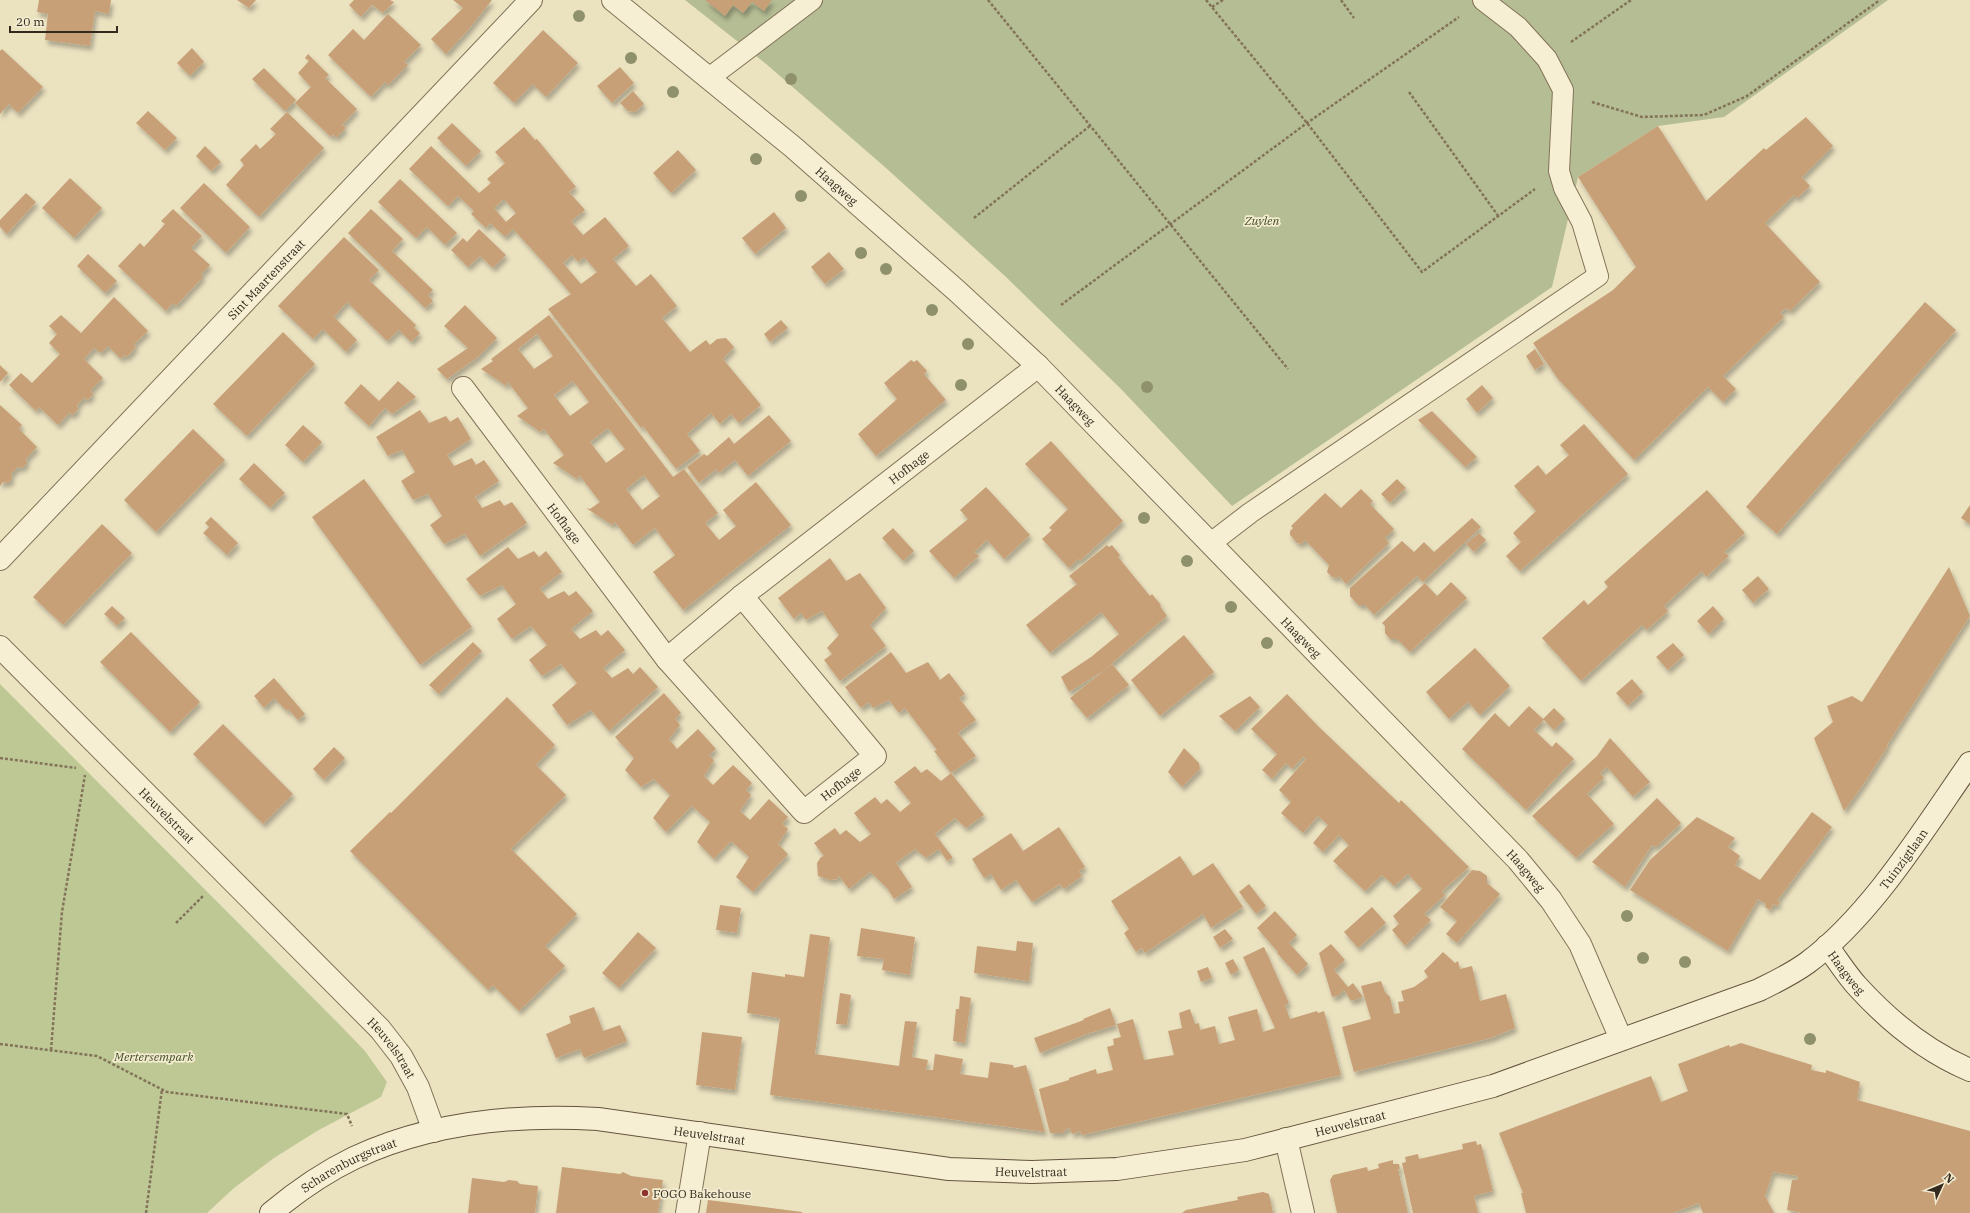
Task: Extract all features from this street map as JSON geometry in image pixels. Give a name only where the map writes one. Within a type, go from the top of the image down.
[{"type":"street","name":"Sint Maartenstraat","points":[[0,559],[531,0]]},
{"type":"street","name":"Haagweg","points":[[613,0],[793,147],[957,291],[1038,366],[1211,543],[1518,860],[1551,900],[1580,944],[1621,1039],[1759,990],[1806,964],[1827,946],[1856,985],[1897,1024],[1937,1053],[1970,1070]]},
{"type":"street","name":"Hofhage","points":[[667,659],[742,596],[1038,366]]},
{"type":"street","name":"Hofhage","points":[[463,388],[667,659],[804,812],[875,756],[742,596]]},
{"type":"street","name":"Heuvelstraat","points":[[0,647],[380,1029],[401,1056],[418,1087],[434,1131],[498,1121],[565,1117],[618,1122],[700,1133],[949,1169],[1032,1172],[1110,1169],[1160,1164],[1245,1150],[1493,1086],[1621,1039]]},
{"type":"street","name":"Tuinzigtlaan","points":[[1827,946],[1849,925],[1894,870],[1970,763]]},
{"type":"street","name":"Scharenburgstraat","points":[[271,1213],[317,1179],[365,1154],[393,1142],[434,1131]]},
{"type":"street","points":[[687,1213],[700,1133]]},
{"type":"street","points":[[1286,1139],[1303,1213]]},
{"type":"lane","points":[[709,78],[812,0]]},
{"type":"lane","points":[[1211,543],[1250,513],[1598,276],[1582,222],[1564,188],[1559,171],[1563,90],[1547,59],[1518,27],[1483,0]]},
{"type":"path","points":[[988,0],[1288,369]]},
{"type":"path","points":[[1206,0],[1307,123],[1422,272],[1499,217],[1559,171]]},
{"type":"path","points":[[1212,7],[1223,0]]},
{"type":"path","points":[[1341,0],[1354,18]]},
{"type":"path","points":[[1061,305],[1307,123],[1483,0]]},
{"type":"path","points":[[1547,59],[1631,0]]},
{"type":"path","points":[[1563,90],[1613,110],[1642,117],[1704,115],[1747,96],[1880,0]]},
{"type":"path","points":[[1409,92],[1499,217]]},
{"type":"path","points":[[974,218],[1091,125]]},
{"type":"path","points":[[0,758],[78,768]]},
{"type":"path","points":[[51,1050],[62,912],[86,769]]},
{"type":"path","points":[[176,923],[225,873]]},
{"type":"path","points":[[0,1044],[97,1056],[167,1092],[347,1114],[365,1154]]},
{"type":"path","points":[[146,1213],[162,1089]]},
{"type":"green space","name":"Zuylen","points":[[685,0],[1888,0],[1724,117],[1658,126],[1578,177],[1552,287],[1232,506],[1121,389],[1005,276],[886,168],[765,63]]},
{"type":"green space","name":"Mertersempark","points":[[0,684],[338,1023],[365,1051],[387,1082],[381,1097],[317,1131],[274,1158],[234,1188],[207,1213],[0,1213]]},
{"type":"building","points":[[39,0],[111,0],[109,14],[95,11],[90,46],[45,40],[48,14],[37,12]]},
{"type":"building","points":[[237,0],[256,0],[249,8]]},
{"type":"building","points":[[354,0],[390,0],[394,2],[383,13],[372,5],[361,17],[349,5]]},
{"type":"building","points":[[453,0],[492,0],[469,29],[446,54],[431,39],[463,8]]},
{"type":"building","points":[[705,0],[772,0],[764,11],[752,2],[743,13],[733,5],[725,16]]},
{"type":"building","points":[[388,14],[421,45],[404,62],[408,65],[388,85],[385,82],[371,97],[328,55],[353,29],[364,40]]},
{"type":"building","points":[[543,30],[578,63],[546,97],[533,84],[514,103],[493,83]]},
{"type":"building","points":[[192,48],[204,62],[190,76],[177,63]]},
{"type":"building","points":[[2,49],[43,87],[18,113],[9,104],[0,114],[0,51]]},
{"type":"building","points":[[308,54],[329,75],[325,78],[357,109],[342,125],[346,128],[336,138],[333,134],[331,137],[295,103],[311,87],[298,73],[309,61],[305,58]]},
{"type":"building","points":[[620,67],[634,83],[612,103],[597,86]]},
{"type":"building","points":[[264,68],[296,100],[285,111],[252,79]]},
{"type":"building","points":[[633,91],[644,104],[635,112],[628,111],[620,103]]},
{"type":"building","points":[[148,111],[177,138],[165,150],[136,123]]},
{"type":"building","points":[[287,112],[324,148],[259,217],[226,185],[244,165],[240,160],[256,144],[260,149],[276,134],[270,129]]},
{"type":"building","points":[[1806,117],[1833,146],[1802,177],[1810,186],[1797,198],[1794,195],[1765,223],[1820,282],[1790,311],[1786,308],[1780,313],[1784,317],[1723,376],[1736,389],[1723,402],[1708,387],[1634,460],[1558,379],[1533,343],[1613,290],[1636,267],[1578,177],[1658,126],[1706,201],[1764,148],[1766,150]]},
{"type":"building","points":[[452,123],[481,151],[466,166],[437,138]]},
{"type":"building","points":[[524,127],[535,140],[537,139],[576,187],[569,192],[585,210],[571,221],[583,235],[605,217],[629,246],[613,259],[636,286],[651,274],[677,306],[662,318],[690,352],[706,340],[710,345],[717,339],[726,338],[734,347],[723,359],[761,405],[739,423],[731,414],[720,424],[711,413],[687,434],[700,451],[676,469],[643,426],[641,428],[548,309],[571,294],[547,266],[513,229],[505,237],[490,223],[486,228],[471,214],[474,211],[458,196],[448,206],[409,169],[431,146],[479,193],[491,183],[487,179],[505,163],[495,152]],"holes":[[[504,199],[516,213],[506,222],[494,208]],[[572,255],[578,262],[584,257],[597,272],[581,284],[563,263]]]},
{"type":"building","points":[[205,146],[221,162],[211,171],[196,156]]},
{"type":"building","points":[[678,150],[696,170],[671,193],[653,173]]},
{"type":"building","points":[[70,178],[102,208],[74,238],[42,208]]},
{"type":"building","points":[[400,179],[457,233],[445,245],[427,227],[416,238],[378,202]]},
{"type":"building","points":[[204,183],[250,227],[226,253],[180,208]]},
{"type":"building","points":[[26,193],[36,202],[7,234],[0,227],[0,220]]},
{"type":"building","points":[[173,209],[202,236],[191,248],[210,265],[201,274],[203,277],[176,306],[173,303],[166,311],[118,266],[140,243],[144,247],[165,224],[161,221]]},
{"type":"building","points":[[371,209],[403,239],[392,251],[433,290],[428,295],[433,301],[425,308],[348,233]]},
{"type":"building","points":[[774,212],[786,228],[755,254],[742,238]]},
{"type":"building","points":[[479,229],[506,255],[493,268],[480,256],[468,267],[451,250],[463,238],[467,242]]},
{"type":"building","points":[[344,237],[379,270],[369,280],[416,325],[414,328],[420,333],[411,342],[399,330],[387,341],[347,302],[334,317],[357,340],[346,352],[323,329],[313,339],[278,306]]},
{"type":"building","points":[[829,252],[844,269],[825,284],[811,267]]},
{"type":"building","points":[[88,254],[117,281],[105,293],[77,266]]},
{"type":"building","points":[[114,297],[148,331],[134,344],[136,347],[127,357],[124,355],[121,359],[108,346],[101,353],[94,348],[84,359],[103,378],[91,390],[93,394],[88,400],[84,398],[77,405],[78,409],[73,415],[69,413],[58,425],[39,407],[36,411],[9,385],[21,373],[32,383],[60,354],[49,343],[57,334],[49,326],[61,315],[81,333]]},
{"type":"building","points":[[1925,302],[1956,330],[1777,534],[1746,507]]},
{"type":"building","points":[[465,305],[497,338],[478,357],[447,379],[437,369],[468,348],[444,326]]},
{"type":"building","points":[[549,315],[673,477],[684,469],[718,513],[705,523],[719,540],[736,526],[723,510],[756,482],[791,525],[683,610],[653,572],[675,555],[655,528],[633,545],[615,522],[612,525],[586,508],[590,509],[600,502],[580,476],[577,477],[580,481],[553,463],[564,455],[544,429],[541,431],[542,433],[517,416],[528,408],[508,382],[506,384],[508,387],[481,369],[493,361],[491,359]],"holes":[[[537,334],[553,356],[534,369],[518,349]],[[573,381],[589,402],[570,416],[554,395]],[[608,428],[625,449],[606,463],[590,442]],[[644,475],[660,496],[642,510],[626,489]]]},
{"type":"building","points":[[781,320],[788,328],[770,342],[764,334]]},
{"type":"building","points":[[283,332],[315,364],[247,436],[213,404]]},
{"type":"building","points":[[1535,349],[1544,364],[1535,370],[1526,356]]},
{"type":"building","points":[[911,360],[914,362],[917,360],[927,371],[924,374],[946,400],[876,456],[858,434],[897,399],[884,383]]},
{"type":"building","points":[[0,365],[8,373],[0,382]]},
{"type":"building","points":[[398,381],[416,397],[392,414],[385,408],[369,426],[344,403],[361,384],[379,401]]},
{"type":"building","points":[[1482,385],[1493,398],[1477,413],[1466,399]]},
{"type":"building","points":[[0,405],[22,425],[19,429],[37,447],[26,459],[27,463],[22,468],[18,467],[11,474],[12,479],[8,483],[3,482],[0,486]]},
{"type":"building","points":[[420,410],[429,423],[446,416],[450,422],[458,417],[471,439],[447,455],[454,466],[472,458],[476,465],[484,460],[499,481],[475,497],[482,508],[500,500],[504,506],[512,502],[527,523],[480,556],[465,534],[444,544],[430,525],[442,516],[428,494],[413,500],[401,481],[415,472],[402,450],[388,456],[376,437]]},
{"type":"building","points":[[1432,411],[1477,457],[1465,467],[1418,420]]},
{"type":"building","points":[[769,415],[791,441],[748,476],[735,460],[719,473],[716,469],[699,483],[687,467],[704,454],[707,456],[729,437],[734,444]]},
{"type":"building","points":[[1584,424],[1628,474],[1520,571],[1506,556],[1521,542],[1513,533],[1536,511],[1514,486],[1538,465],[1546,475],[1569,455],[1560,445]]},
{"type":"building","points":[[303,425],[322,442],[303,462],[285,445]]},
{"type":"building","points":[[193,429],[225,460],[156,532],[124,500]]},
{"type":"building","points":[[1051,441],[1123,521],[1080,561],[1078,559],[1069,568],[1042,539],[1052,530],[1049,528],[1068,509],[1025,464]]},
{"type":"building","points":[[254,463],[285,493],[270,508],[239,479]]},
{"type":"building","points":[[364,479],[472,627],[420,665],[312,517]]},
{"type":"building","points":[[1397,479],[1406,488],[1390,503],[1381,494]]},
{"type":"building","points":[[986,487],[1030,535],[1004,559],[987,540],[974,552],[979,556],[954,578],[929,551],[968,519],[960,510]]},
{"type":"building","points":[[1361,489],[1373,501],[1370,504],[1394,529],[1385,538],[1389,543],[1346,584],[1339,576],[1337,578],[1332,577],[1327,572],[1329,565],[1305,540],[1301,544],[1297,543],[1290,535],[1290,531],[1293,528],[1291,526],[1325,493],[1341,508]]},
{"type":"building","points":[[1707,490],[1745,533],[1724,552],[1729,556],[1706,577],[1702,571],[1664,606],[1668,611],[1647,630],[1642,625],[1581,681],[1542,638],[1584,600],[1588,605],[1608,587],[1604,582]]},
{"type":"building","points":[[1970,505],[1970,524],[1961,518]]},
{"type":"building","points":[[211,517],[238,543],[227,555],[203,533],[209,527],[205,523]]},
{"type":"building","points":[[1472,518],[1481,527],[1423,582],[1417,576],[1374,615],[1365,605],[1358,605],[1350,596],[1350,588],[1402,541],[1414,552],[1424,542],[1434,552]]},
{"type":"building","points":[[102,524],[132,553],[63,625],[33,597]]},
{"type":"building","points":[[893,528],[914,551],[903,561],[882,538]]},
{"type":"building","points":[[1479,533],[1486,540],[1474,552],[1466,544]]},
{"type":"building","points":[[1107,545],[1109,547],[1112,545],[1120,555],[1118,557],[1150,596],[1152,594],[1161,605],[1160,606],[1167,616],[1103,671],[1069,692],[1061,677],[1091,657],[1119,634],[1101,612],[1050,653],[1026,625],[1077,584],[1069,576]]},
{"type":"building","points":[[508,547],[518,559],[534,551],[539,557],[546,551],[562,572],[540,589],[548,599],[564,591],[569,596],[576,591],[593,611],[571,629],[580,639],[596,630],[601,636],[608,630],[625,650],[603,668],[612,678],[628,668],[633,674],[640,667],[658,687],[609,731],[591,710],[567,725],[552,705],[577,683],[561,664],[542,676],[529,660],[547,645],[531,626],[512,639],[497,619],[516,604],[502,585],[480,596],[466,579]]},
{"type":"building","points":[[830,558],[846,581],[860,573],[886,608],[870,625],[886,646],[840,681],[824,660],[832,654],[827,648],[839,635],[822,611],[806,620],[801,613],[794,619],[778,598]]},
{"type":"building","points":[[1949,567],[1970,616],[1863,785],[1844,811],[1814,738],[1833,722],[1827,706],[1852,696],[1862,702]]},
{"type":"building","points":[[1758,576],[1769,589],[1753,603],[1742,590]]},
{"type":"building","points":[[1451,582],[1467,598],[1410,652],[1397,639],[1390,639],[1385,633],[1385,626],[1382,623],[1425,583],[1437,596]]},
{"type":"building","points":[[112,606],[125,618],[117,626],[104,614]]},
{"type":"building","points":[[1713,606],[1724,619],[1709,634],[1697,621]]},
{"type":"building","points":[[131,632],[200,702],[170,732],[100,662]]},
{"type":"building","points":[[1184,635],[1214,672],[1160,716],[1131,680]]},
{"type":"building","points":[[473,642],[482,651],[439,694],[429,685]]},
{"type":"building","points":[[1673,643],[1684,655],[1668,670],[1656,657]]},
{"type":"building","points":[[1475,648],[1510,686],[1480,715],[1468,702],[1449,719],[1426,692]]},
{"type":"building","points":[[891,652],[906,673],[928,662],[940,680],[949,673],[965,694],[959,698],[976,720],[958,733],[976,756],[951,773],[934,751],[937,750],[905,708],[899,713],[889,700],[873,708],[869,702],[861,708],[845,687]]},
{"type":"building","points":[[1112,664],[1129,685],[1087,718],[1070,698]]},
{"type":"building","points":[[274,678],[305,714],[298,720],[288,709],[287,711],[274,698],[264,708],[254,696]]},
{"type":"building","points":[[1632,679],[1643,692],[1628,706],[1616,693]]},
{"type":"building","points":[[664,693],[681,713],[675,719],[680,725],[669,739],[677,749],[698,729],[716,749],[709,755],[714,760],[704,776],[713,785],[733,765],[752,783],[746,790],[751,795],[740,811],[750,820],[769,799],[788,817],[782,824],[788,829],[778,844],[788,854],[753,892],[736,877],[749,857],[731,841],[714,859],[697,842],[710,822],[692,806],[666,832],[653,818],[670,795],[654,779],[641,787],[625,770],[634,758],[615,737]]},
{"type":"building","points":[[1287,694],[1319,727],[1399,803],[1401,800],[1469,867],[1442,891],[1445,895],[1424,914],[1431,920],[1405,946],[1392,930],[1399,924],[1393,916],[1422,889],[1408,874],[1394,886],[1382,875],[1365,891],[1333,861],[1349,845],[1339,835],[1323,852],[1313,843],[1328,825],[1318,816],[1303,833],[1281,813],[1291,802],[1279,790],[1306,759],[1303,757],[1292,769],[1286,763],[1272,779],[1262,770],[1277,754],[1251,729]]},
{"type":"building","points":[[1250,696],[1260,707],[1235,731],[1219,716]]},
{"type":"building","points":[[507,697],[555,745],[536,765],[566,795],[511,849],[577,914],[545,946],[565,966],[519,1011],[493,985],[488,990],[350,851],[390,812],[391,813]]},
{"type":"building","points":[[1529,706],[1543,719],[1554,708],[1565,719],[1554,730],[1544,720],[1534,730],[1552,747],[1556,742],[1574,759],[1526,810],[1462,749],[1495,713],[1509,727]]},
{"type":"building","points":[[223,724],[293,794],[263,824],[193,754]]},
{"type":"building","points":[[1610,738],[1650,782],[1633,797],[1607,767],[1600,773],[1604,778],[1587,794],[1614,824],[1576,858],[1532,816],[1597,756]]},
{"type":"building","points":[[334,747],[345,758],[324,780],[313,769]]},
{"type":"building","points":[[1184,748],[1199,763],[1200,769],[1182,787],[1168,772]]},
{"type":"building","points":[[915,766],[921,773],[927,769],[941,781],[951,773],[984,815],[966,828],[955,818],[935,834],[953,858],[947,861],[939,849],[926,858],[915,849],[896,863],[912,887],[894,899],[887,888],[870,872],[849,889],[839,876],[837,879],[830,880],[818,876],[817,863],[821,857],[824,856],[814,843],[835,828],[840,835],[846,830],[860,842],[871,834],[854,813],[875,797],[881,804],[887,799],[900,812],[911,803],[894,782]]},
{"type":"building","points":[[1657,798],[1681,823],[1656,847],[1652,845],[1625,887],[1592,862]]},
{"type":"building","points":[[1812,812],[1832,827],[1777,901],[1780,902],[1777,906],[1774,904],[1770,910],[1765,907],[1766,904],[1758,899],[1728,951],[1630,890],[1650,860],[1697,817],[1735,838],[1728,847],[1740,856],[1735,865],[1760,880]]},
{"type":"building","points":[[1059,827],[1085,867],[1079,871],[1082,876],[1064,889],[1060,884],[1032,902],[1016,880],[1001,890],[991,874],[984,878],[972,859],[1011,833],[1023,851]]},
{"type":"building","points":[[1180,856],[1193,876],[1213,863],[1243,907],[1211,928],[1203,914],[1145,953],[1142,948],[1136,952],[1124,933],[1129,929],[1111,901]]},
{"type":"building","points":[[1472,870],[1480,871],[1487,876],[1487,883],[1500,894],[1457,943],[1446,934],[1457,921],[1440,907]]},
{"type":"building","points":[[1249,884],[1266,906],[1256,914],[1239,892]]},
{"type":"building","points":[[720,905],[741,908],[737,933],[716,930]]},
{"type":"building","points":[[1372,907],[1386,923],[1358,948],[1344,932]]},
{"type":"building","points":[[1275,911],[1297,935],[1289,943],[1308,964],[1297,975],[1257,928]]},
{"type":"building","points":[[861,928],[915,937],[910,975],[882,970],[884,959],[857,956]]},
{"type":"building","points":[[1225,929],[1233,939],[1220,948],[1213,937]]},
{"type":"building","points":[[638,932],[656,948],[619,988],[602,973]]},
{"type":"building","points":[[810,934],[830,937],[815,1054],[899,1066],[905,1021],[917,1022],[912,1057],[928,1060],[926,1070],[933,1070],[935,1054],[963,1059],[960,1074],[988,1078],[990,1062],[1013,1065],[1014,1068],[1026,1065],[1045,1132],[770,1095],[780,1018],[747,1013],[752,972],[785,977],[785,974],[804,977]]},
{"type":"building","points":[[1017,941],[1033,943],[1029,981],[974,973],[977,946],[1016,951]]},
{"type":"building","points":[[1331,944],[1345,960],[1334,970],[1348,987],[1353,983],[1363,997],[1351,1001],[1344,990],[1338,996],[1332,997],[1319,953]]},
{"type":"building","points":[[1264,947],[1289,1003],[1285,1005],[1290,1019],[1317,1011],[1318,1013],[1324,1011],[1341,1075],[1082,1135],[1080,1131],[1072,1134],[1070,1128],[1065,1130],[1063,1133],[1050,1133],[1039,1089],[1069,1080],[1069,1078],[1096,1069],[1097,1074],[1113,1070],[1107,1047],[1114,1045],[1113,1039],[1121,1037],[1117,1024],[1133,1019],[1144,1060],[1174,1055],[1168,1031],[1182,1028],[1179,1013],[1190,1009],[1195,1024],[1199,1023],[1200,1030],[1215,1026],[1219,1044],[1235,1040],[1228,1017],[1242,1013],[1257,1009],[1263,1032],[1275,1028],[1243,957]]},
{"type":"building","points":[[1443,952],[1455,963],[1458,961],[1460,969],[1472,966],[1480,1001],[1506,994],[1515,1028],[1491,1038],[1354,1072],[1342,1027],[1371,1019],[1361,986],[1381,981],[1385,992],[1390,997],[1394,1014],[1400,1013],[1398,1002],[1404,1001],[1401,991],[1414,987],[1428,977],[1424,971]]},
{"type":"building","points":[[1233,959],[1239,970],[1231,975],[1225,963]]},
{"type":"building","points":[[1208,967],[1212,978],[1201,982],[1197,971]]},
{"type":"building","points":[[840,993],[851,995],[847,1025],[836,1024]]},
{"type":"building","points":[[960,996],[971,998],[965,1043],[953,1041],[956,1009],[959,1009]]},
{"type":"building","points":[[594,1007],[603,1031],[620,1025],[627,1041],[584,1058],[580,1049],[556,1058],[546,1034],[571,1023],[569,1016]]},
{"type":"building","points":[[1110,1008],[1116,1025],[1087,1034],[1040,1053],[1034,1038],[1084,1020],[1083,1019]]},
{"type":"building","points":[[702,1032],[742,1037],[735,1090],[696,1085]]},
{"type":"building","points":[[1741,1043],[1812,1065],[1811,1070],[1826,1073],[1826,1070],[1860,1082],[1857,1100],[1970,1131],[1970,1213],[1802,1213],[1787,1210],[1792,1180],[1797,1180],[1798,1176],[1773,1172],[1765,1196],[1774,1213],[1703,1213],[1699,1203],[1673,1213],[1526,1213],[1521,1193],[1523,1193],[1499,1133],[1651,1076],[1661,1102],[1688,1091],[1678,1064],[1729,1045],[1730,1047]]},
{"type":"building","points":[[1476,1141],[1477,1145],[1481,1144],[1493,1191],[1474,1196],[1478,1213],[1413,1213],[1402,1163],[1406,1162],[1405,1157],[1418,1154],[1419,1159],[1463,1149],[1462,1144]]},
{"type":"building","points":[[1393,1160],[1393,1164],[1399,1164],[1400,1169],[1398,1169],[1408,1213],[1337,1213],[1330,1180],[1333,1175],[1367,1167],[1368,1171],[1379,1168],[1378,1164]]},
{"type":"building","points":[[562,1167],[620,1174],[623,1172],[631,1176],[663,1180],[658,1213],[556,1213]]},
{"type":"building","points":[[472,1178],[504,1182],[509,1180],[517,1181],[520,1184],[538,1186],[535,1213],[468,1213]]},
{"type":"building","points":[[1263,1192],[1269,1194],[1273,1213],[1182,1213],[1186,1210],[1238,1200],[1237,1197]]},
{"type":"building","points":[[708,1200],[802,1212],[802,1213],[706,1213]]},
{"type":"place","name":"FOGO Bakehouse","points":[[645,1193]]}]
